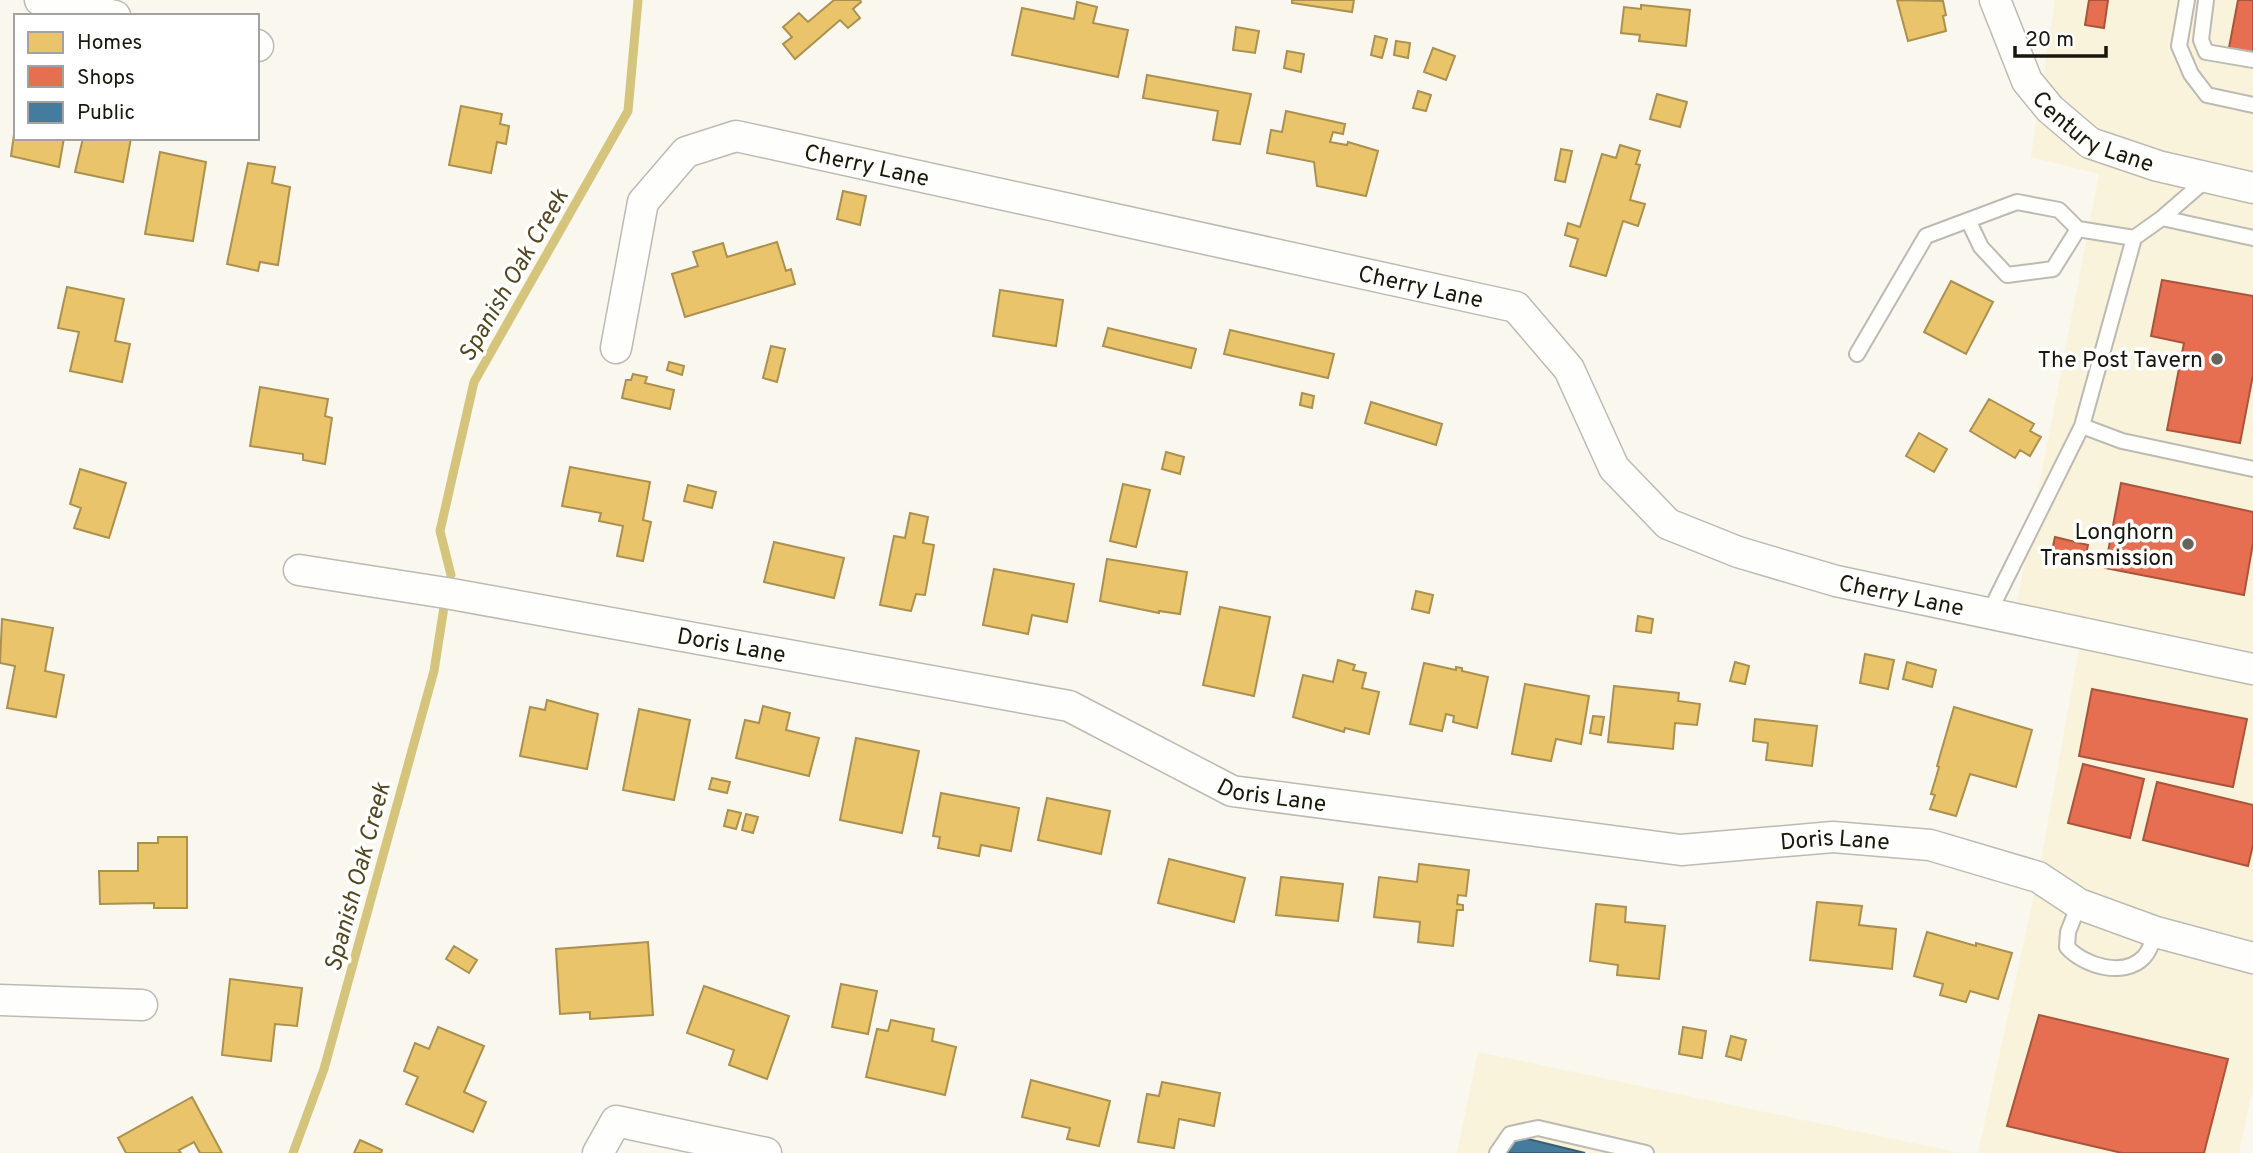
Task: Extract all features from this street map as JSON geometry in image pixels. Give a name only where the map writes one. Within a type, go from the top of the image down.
[{"type":"street","points":[[40,0],[106,14]]},
{"type":"street","name":"Century Lane","points":[[1995,0],[2027,80],[2050,110],[2090,143],[2158,166],[2253,188]]},
{"type":"street","name":"Cherry Lane","points":[[615,348],[643,202],[686,152],[736,136],[1516,307],[1569,369],[1614,468],[1668,524],[1738,552],[1836,581],[2253,669]]},
{"type":"street","name":"Doris Lane","points":[[299,570],[446,593],[1069,706],[1232,791],[1681,850],[1833,837],[1930,845],[2038,877],[2079,904],[2156,932],[2253,958]]},
{"type":"street","points":[[0,1000],[142,1005]]},
{"type":"street","points":[[598,1153],[616,1121],[766,1153]]},
{"type":"lane","points":[[2187,0],[2179,46],[2191,74],[2207,96],[2253,105]]},
{"type":"lane","points":[[2206,0],[2201,40],[2206,52],[2253,60]]},
{"type":"lane","points":[[1989,613],[2082,426],[2134,237],[2162,218],[2208,178]]},
{"type":"lane","points":[[1857,354],[1926,236],[2017,202],[2059,211],[2078,229],[2134,237]]},
{"type":"lane","points":[[2162,218],[2253,238]]},
{"type":"lane","points":[[1969,222],[1981,247],[2007,275],[2053,269],[2078,229]]},
{"type":"lane","points":[[2082,426],[2122,441],[2253,469]]},
{"type":"lane","points":[[2079,904],[2068,932],[2067,947],[2076,957],[2110,968],[2133,967],[2146,956],[2156,932]]},
{"type":"lane","points":[[1497,1153],[1510,1134],[1538,1128],[1646,1153]]},
{"type":"shaded area","points":[[2055,0],[2253,0],[2253,1087],[2239,1153],[1978,1153],[2038,877],[2079,649],[2011,634],[2099,174],[2031,157]]},
{"type":"shaded area","points":[[1478,1052],[1960,1153],[1457,1153]]},
{"type":"building: Homes","points":[[834,0],[860,0],[853,9],[860,18],[848,28],[840,20],[795,59],[783,44],[792,37],[783,27],[799,13],[808,22]]},
{"type":"building: Homes","points":[[1292,0],[1354,0],[1352,12],[1292,3]]},
{"type":"building: Homes","points":[[1897,0],[1943,1],[1946,31],[1908,41]]},
{"type":"building: Homes","points":[[1077,2],[1097,7],[1093,23],[1128,30],[1118,77],[1012,55],[1022,8],[1074,19]]},
{"type":"building: Homes","points":[[1641,5],[1690,10],[1686,46],[1639,41],[1640,35],[1621,33],[1624,7],[1641,9]]},
{"type":"building: Homes","points":[[1236,27],[1259,31],[1255,53],[1233,50]]},
{"type":"building: Homes","points":[[1375,36],[1387,39],[1382,58],[1371,55]]},
{"type":"building: Homes","points":[[1396,41],[1410,43],[1408,58],[1394,55]]},
{"type":"building: Homes","points":[[1433,48],[1455,56],[1446,80],[1424,72]]},
{"type":"building: Homes","points":[[1287,51],[1304,54],[1301,72],[1284,68]]},
{"type":"building: Homes","points":[[1147,75],[1251,94],[1240,144],[1213,140],[1218,111],[1143,98]]},
{"type":"building: Homes","points":[[1418,91],[1431,95],[1426,111],[1413,108]]},
{"type":"building: Homes","points":[[1657,94],[1687,102],[1680,127],[1650,119]]},
{"type":"building: Homes","points":[[461,106],[502,114],[500,124],[509,126],[506,144],[497,142],[491,173],[449,165]]},
{"type":"building: Homes","points":[[1286,111],[1345,124],[1343,134],[1333,132],[1330,142],[1347,145],[1348,142],[1378,151],[1366,196],[1317,186],[1314,162],[1267,153],[1271,130],[1282,132]]},
{"type":"building: Homes","points":[[14,134],[14,140],[64,140],[59,167],[11,156]]},
{"type":"building: Homes","points":[[83,140],[131,140],[123,182],[75,172]]},
{"type":"building: Homes","points":[[1620,145],[1640,151],[1636,164],[1640,165],[1630,200],[1645,204],[1638,226],[1623,221],[1606,276],[1570,266],[1578,239],[1565,235],[1568,223],[1580,227],[1602,154],[1616,158]]},
{"type":"building: Homes","points":[[1561,149],[1572,151],[1565,182],[1555,180]]},
{"type":"building: Homes","points":[[160,152],[206,162],[193,241],[145,234]]},
{"type":"building: Homes","points":[[248,163],[275,167],[272,183],[290,187],[278,265],[260,262],[258,271],[227,264]]},
{"type":"building: Homes","points":[[843,191],[866,196],[860,225],[837,219]]},
{"type":"building: Homes","points":[[777,242],[786,271],[791,269],[795,284],[685,317],[672,274],[698,266],[693,252],[723,243],[727,257]]},
{"type":"building: Homes","points":[[1951,281],[1993,302],[1966,354],[1924,332]]},
{"type":"building: Homes","points":[[67,287],[124,299],[115,341],[130,344],[122,382],[70,371],[79,332],[58,328]]},
{"type":"building: Homes","points":[[1000,290],[1063,300],[1056,346],[993,336]]},
{"type":"building: Homes","points":[[1108,328],[1196,349],[1191,368],[1103,346]]},
{"type":"building: Homes","points":[[1230,330],[1334,354],[1328,378],[1224,354]]},
{"type":"building: Homes","points":[[771,346],[785,349],[777,382],[763,378]]},
{"type":"building: Homes","points":[[669,362],[684,366],[682,375],[667,370]]},
{"type":"building: Homes","points":[[633,374],[647,377],[645,383],[674,390],[670,409],[622,398],[626,380],[631,380]]},
{"type":"building: Homes","points":[[260,387],[328,399],[325,416],[332,418],[325,464],[303,460],[303,454],[250,446]]},
{"type":"building: Homes","points":[[1302,393],[1314,396],[1312,408],[1300,405]]},
{"type":"building: Homes","points":[[1989,399],[2034,424],[2030,431],[2041,437],[2030,456],[2020,450],[2015,458],[1970,431]]},
{"type":"building: Homes","points":[[1371,402],[1442,424],[1436,445],[1365,423]]},
{"type":"building: Homes","points":[[1919,433],[1947,449],[1934,472],[1906,456]]},
{"type":"building: Homes","points":[[1166,452],[1184,457],[1180,474],[1162,469]]},
{"type":"building: Homes","points":[[570,467],[650,482],[643,520],[651,522],[643,561],[617,556],[623,526],[599,521],[601,513],[562,506]]},
{"type":"building: Homes","points":[[80,469],[126,483],[109,538],[74,528],[81,508],[70,504]]},
{"type":"building: Homes","points":[[1123,484],[1150,490],[1136,547],[1110,541]]},
{"type":"building: Homes","points":[[688,485],[716,492],[712,508],[684,501]]},
{"type":"building: Homes","points":[[910,513],[928,517],[923,543],[934,545],[925,595],[916,594],[911,611],[880,605],[894,536],[905,538]]},
{"type":"building: Homes","points":[[774,542],[844,558],[834,598],[764,582]]},
{"type":"building: Homes","points":[[1107,559],[1187,572],[1180,614],[1159,613],[1100,601]]},
{"type":"building: Homes","points":[[994,569],[1074,584],[1067,622],[1032,615],[1028,634],[983,625]]},
{"type":"building: Homes","points":[[1416,591],[1433,595],[1429,613],[1412,609]]},
{"type":"building: Homes","points":[[1220,607],[1270,617],[1254,696],[1203,685]]},
{"type":"building: Homes","points":[[1638,616],[1653,619],[1651,633],[1636,631]]},
{"type":"building: Homes","points":[[2,619],[53,628],[45,671],[64,675],[56,717],[7,708],[15,666],[0,663]]},
{"type":"building: Homes","points":[[1865,654],[1894,660],[1888,689],[1860,683]]},
{"type":"building: Homes","points":[[1338,660],[1355,665],[1353,670],[1366,673],[1362,688],[1379,692],[1369,734],[1345,728],[1344,732],[1293,717],[1303,675],[1333,682]]},
{"type":"building: Homes","points":[[1735,662],[1749,666],[1745,684],[1730,681]]},
{"type":"building: Homes","points":[[1907,662],[1936,670],[1932,687],[1903,679]]},
{"type":"building: Homes","points":[[1424,663],[1456,670],[1456,667],[1462,668],[1462,671],[1488,677],[1477,728],[1453,722],[1454,716],[1446,714],[1442,731],[1410,724]]},
{"type":"building: Homes","points":[[1525,684],[1589,696],[1581,744],[1556,739],[1551,761],[1512,754]]},
{"type":"building: Homes","points":[[1614,686],[1679,693],[1678,701],[1700,704],[1697,725],[1675,723],[1673,749],[1608,742]]},
{"type":"building: Homes","points":[[547,700],[598,714],[587,769],[520,756],[530,707],[545,710]]},
{"type":"building: Homes","points":[[763,706],[790,713],[786,730],[819,738],[809,776],[736,758],[745,720],[759,723]]},
{"type":"building: Homes","points":[[1954,707],[2032,730],[2016,787],[1970,774],[1956,816],[1930,809],[1935,795],[1931,794],[1939,767],[1937,766]]},
{"type":"building: Homes","points":[[639,709],[690,720],[674,800],[623,790]]},
{"type":"building: Homes","points":[[1593,716],[1604,717],[1601,735],[1590,733]]},
{"type":"building: Homes","points":[[1755,719],[1817,726],[1812,766],[1766,760],[1768,743],[1753,741]]},
{"type":"building: Homes","points":[[856,738],[919,751],[902,833],[840,820]]},
{"type":"building: Homes","points":[[712,778],[730,782],[727,793],[709,789]]},
{"type":"building: Homes","points":[[941,793],[1019,808],[1011,851],[981,845],[979,856],[938,848],[940,837],[933,836]]},
{"type":"building: Homes","points":[[1047,798],[1110,811],[1101,854],[1038,840]]},
{"type":"building: Homes","points":[[728,810],[741,813],[736,829],[724,826]]},
{"type":"building: Homes","points":[[746,814],[758,817],[753,833],[742,830]]},
{"type":"building: Homes","points":[[158,837],[187,837],[187,908],[154,908],[154,903],[100,904],[99,871],[138,871],[138,843],[158,843]]},
{"type":"building: Homes","points":[[1169,859],[1245,878],[1234,922],[1158,903]]},
{"type":"building: Homes","points":[[1419,864],[1469,870],[1466,896],[1458,895],[1457,904],[1463,905],[1463,910],[1457,910],[1453,946],[1418,942],[1420,922],[1374,917],[1379,877],[1417,882]]},
{"type":"building: Homes","points":[[1281,877],[1343,884],[1338,921],[1276,915]]},
{"type":"building: Homes","points":[[1817,902],[1862,906],[1859,925],[1896,929],[1892,969],[1810,960]]},
{"type":"building: Homes","points":[[1596,904],[1626,907],[1625,922],[1665,926],[1659,979],[1617,975],[1618,965],[1590,961]]},
{"type":"building: Homes","points":[[1927,932],[2012,953],[1998,999],[1970,991],[1966,1002],[1940,995],[1943,984],[1914,976]]},
{"type":"building: Homes","points":[[648,942],[653,1015],[590,1019],[590,1012],[560,1014],[556,949]]},
{"type":"building: Homes","points":[[454,946],[477,960],[469,973],[446,959]]},
{"type":"building: Homes","points":[[230,979],[302,988],[297,1026],[275,1024],[271,1061],[222,1055]]},
{"type":"building: Homes","points":[[841,984],[877,991],[868,1034],[832,1027]]},
{"type":"building: Homes","points":[[704,986],[789,1016],[767,1079],[729,1065],[734,1050],[687,1033]]},
{"type":"building: Homes","points":[[891,1020],[934,1029],[932,1041],[956,1047],[945,1095],[866,1077],[877,1029],[888,1031]]},
{"type":"building: Homes","points":[[438,1027],[484,1046],[464,1092],[486,1102],[473,1132],[406,1104],[418,1077],[404,1071],[415,1043],[429,1049]]},
{"type":"building: Homes","points":[[1683,1027],[1706,1031],[1702,1058],[1679,1054]]},
{"type":"building: Homes","points":[[1731,1036],[1746,1040],[1741,1060],[1726,1056]]},
{"type":"building: Homes","points":[[1031,1080],[1110,1101],[1099,1146],[1067,1139],[1070,1128],[1022,1117]]},
{"type":"building: Homes","points":[[1162,1082],[1220,1093],[1214,1126],[1179,1119],[1174,1148],[1138,1142],[1147,1094],[1159,1096]]},
{"type":"building: Homes","points":[[192,1097],[222,1153],[200,1153],[194,1142],[179,1150],[181,1153],[126,1153],[118,1138]]},
{"type":"building: Homes","points":[[360,1140],[382,1150],[381,1153],[354,1153]]},
{"type":"building: Shops","points":[[2089,0],[2108,0],[2104,28],[2085,25]]},
{"type":"building: Shops","points":[[2238,0],[2253,0],[2253,57],[2228,53]]},
{"type":"building: Shops","name":"The Post Tavern","points":[[2162,280],[2253,296],[2253,375],[2240,443],[2167,430],[2184,343],[2151,336]]},
{"type":"building: Shops","points":[[2121,483],[2253,512],[2253,543],[2244,595],[2105,568]]},
{"type":"building: Shops","points":[[2055,537],[2088,545],[2084,563],[2051,555]]},
{"type":"building: Shops","points":[[2092,689],[2247,719],[2233,787],[2079,756]]},
{"type":"building: Shops","points":[[2083,764],[2144,779],[2130,838],[2068,823]]},
{"type":"building: Shops","points":[[2157,782],[2253,805],[2253,845],[2248,866],[2143,840]]},
{"type":"building: Shops","points":[[2039,1015],[2228,1059],[2204,1153],[2122,1153],[2007,1126]]},
{"type":"building: Public","points":[[1512,1135],[1585,1153],[1508,1153]]},
{"type":"waterway","name":"Spanish Oak Creek","points":[[451,575],[440,531],[474,382],[628,111],[638,0]]},
{"type":"waterway","name":"Spanish Oak Creek","points":[[293,1153],[324,1069],[434,671],[444,607]]},
{"type":"place","name":"The Post Tavern","points":[[2217,359]]},
{"type":"place","name":"Longhorn Transmission","points":[[2188,544]]}]
